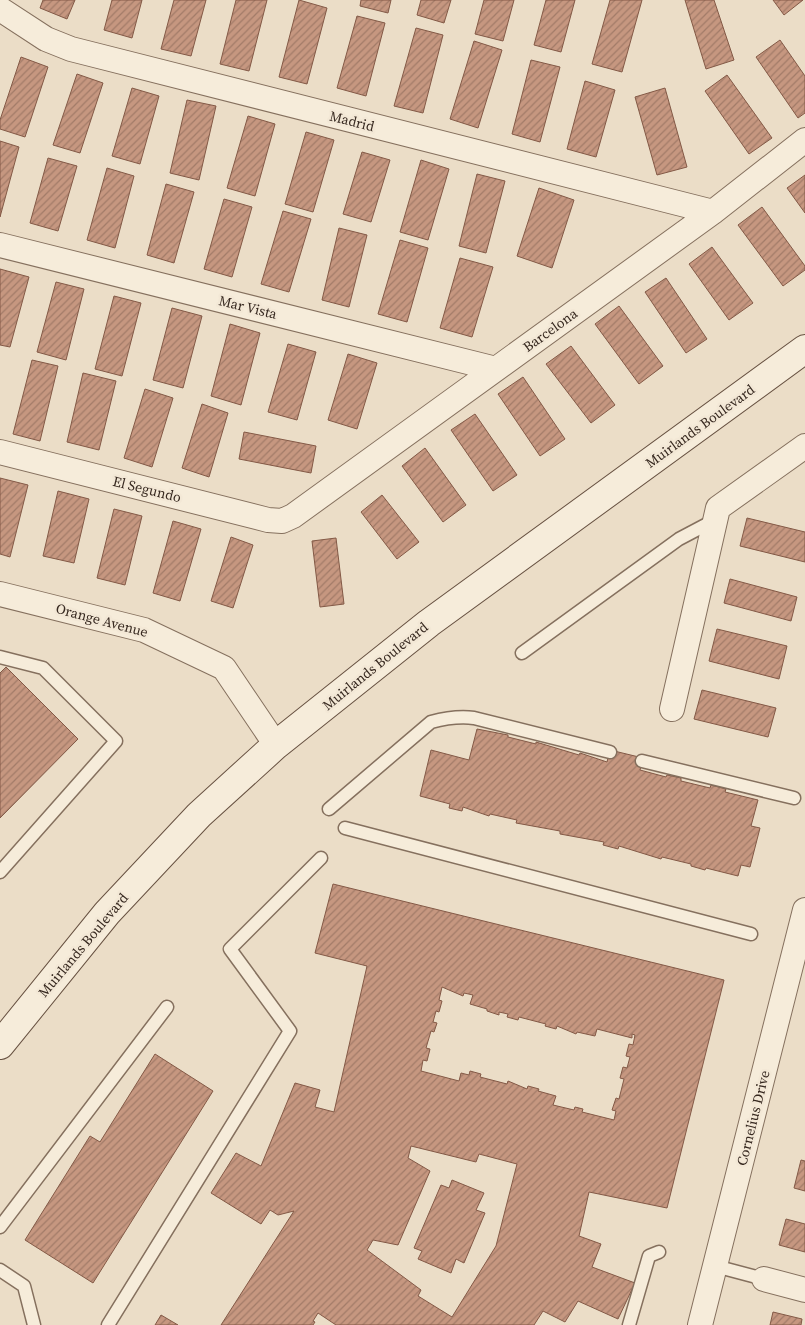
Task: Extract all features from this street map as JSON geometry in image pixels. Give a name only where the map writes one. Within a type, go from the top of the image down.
[{"type":"main road","name":"Muirlands Boulevard","points":[[0,1046],[107,913],[198,815],[276,745],[429,622],[805,349]]},
{"type":"street","name":"Madrid","points":[[0,9],[46,40],[71,49],[713,212]]},
{"type":"street","name":"Barcelona","points":[[293,516],[713,212],[805,140]]},
{"type":"street","name":"Mar Vista","points":[[0,245],[496,369]]},
{"type":"street","points":[[672,709],[718,508],[805,446]]},
{"type":"street","name":"El Segundo","points":[[0,452],[268,520],[282,521],[293,516]]},
{"type":"street","name":"Orange Avenue","points":[[0,594],[144,630],[224,668],[276,745]]},
{"type":"street","name":"Cornelius Drive","points":[[700,1325],[805,910]]},
{"type":"street","points":[[764,1279],[805,1290]]},
{"type":"lane","points":[[522,652],[679,539],[715,520]]},
{"type":"lane","points":[[0,657],[42,668],[116,741],[0,872]]},
{"type":"lane","points":[[330,809],[431,722],[444,718],[456,716],[474,718],[610,752]]},
{"type":"lane","points":[[642,761],[794,798]]},
{"type":"lane","points":[[346,828],[751,934]]},
{"type":"lane","points":[[108,1325],[290,1031],[230,949],[321,858]]},
{"type":"lane","points":[[0,1227],[168,1007]]},
{"type":"lane","points":[[629,1325],[644,1268],[649,1256],[659,1252]]},
{"type":"lane","points":[[716,1266],[764,1279]]},
{"type":"lane","points":[[0,1270],[24,1286],[34,1325]]},
{"type":"building","points":[[43,0],[75,0],[67,19],[40,8]]},
{"type":"building","points":[[112,0],[142,0],[132,38],[104,30]]},
{"type":"building","points":[[174,0],[206,0],[191,56],[161,49]]},
{"type":"building","points":[[236,0],[267,0],[249,71],[220,64]]},
{"type":"building","points":[[299,0],[327,8],[307,84],[279,77]]},
{"type":"building","points":[[361,0],[391,0],[388,13],[360,6]]},
{"type":"building","points":[[421,0],[451,0],[444,23],[417,15]]},
{"type":"building","points":[[484,0],[514,0],[503,41],[475,34]]},
{"type":"building","points":[[546,0],[575,0],[561,52],[534,45]]},
{"type":"building","points":[[610,0],[642,0],[622,72],[592,64]]},
{"type":"building","points":[[685,0],[714,0],[734,60],[706,69]]},
{"type":"building","points":[[773,0],[803,0],[784,15]]},
{"type":"building","points":[[357,16],[385,23],[366,96],[337,88]]},
{"type":"building","points":[[416,28],[443,35],[423,113],[394,106]]},
{"type":"building","points":[[780,40],[805,76],[805,113],[798,118],[756,57]]},
{"type":"building","points":[[474,41],[502,50],[478,128],[450,119]]},
{"type":"building","points":[[21,57],[48,67],[25,137],[0,129],[0,120]]},
{"type":"building","points":[[531,60],[560,67],[540,142],[512,134]]},
{"type":"building","points":[[77,74],[103,83],[80,153],[53,145]]},
{"type":"building","points":[[727,75],[772,138],[749,154],[705,91]]},
{"type":"building","points":[[585,81],[615,90],[596,157],[567,149]]},
{"type":"building","points":[[132,88],[159,96],[140,164],[112,156]]},
{"type":"building","points":[[665,88],[687,167],[657,175],[635,97]]},
{"type":"building","points":[[187,100],[216,106],[199,180],[170,173]]},
{"type":"building","points":[[248,116],[275,124],[255,196],[227,188]]},
{"type":"building","points":[[306,132],[334,140],[313,212],[285,204]]},
{"type":"building","points":[[0,141],[19,147],[0,217]]},
{"type":"building","points":[[362,152],[390,160],[371,222],[343,214]]},
{"type":"building","points":[[48,158],[77,166],[58,231],[30,223]]},
{"type":"building","points":[[421,160],[449,169],[428,240],[400,232]]},
{"type":"building","points":[[107,168],[134,176],[115,248],[87,240]]},
{"type":"building","points":[[477,174],[505,181],[486,253],[459,246]]},
{"type":"building","points":[[805,175],[805,213],[787,188]]},
{"type":"building","points":[[166,184],[194,192],[174,263],[147,255]]},
{"type":"building","points":[[539,188],[574,200],[552,268],[517,256]]},
{"type":"building","points":[[224,199],[252,207],[232,277],[204,269]]},
{"type":"building","points":[[762,207],[805,266],[805,270],[783,286],[738,225]]},
{"type":"building","points":[[283,211],[311,219],[289,292],[261,284]]},
{"type":"building","points":[[339,228],[367,235],[349,307],[322,300]]},
{"type":"building","points":[[400,240],[428,248],[407,322],[378,314]]},
{"type":"building","points":[[712,247],[753,303],[729,320],[689,264]]},
{"type":"building","points":[[460,258],[493,267],[472,337],[440,328]]},
{"type":"building","points":[[0,269],[29,277],[10,347],[0,345]]},
{"type":"building","points":[[666,278],[707,339],[686,353],[645,292]]},
{"type":"building","points":[[56,282],[84,289],[66,360],[37,352]]},
{"type":"building","points":[[114,296],[141,303],[122,376],[95,369]]},
{"type":"building","points":[[619,306],[663,366],[639,384],[595,324]]},
{"type":"building","points":[[172,308],[202,316],[183,388],[153,380]]},
{"type":"building","points":[[230,324],[260,333],[241,405],[211,396]]},
{"type":"building","points":[[288,344],[316,352],[297,420],[268,412]]},
{"type":"building","points":[[571,346],[615,405],[591,423],[546,364]]},
{"type":"building","points":[[348,354],[377,363],[357,429],[328,420]]},
{"type":"building","points":[[32,360],[58,366],[40,441],[13,434]]},
{"type":"building","points":[[83,373],[116,381],[99,450],[67,442]]},
{"type":"building","points":[[523,377],[565,439],[540,456],[498,394]]},
{"type":"building","points":[[145,389],[173,398],[152,467],[124,458]]},
{"type":"building","points":[[202,404],[228,413],[209,477],[182,468]]},
{"type":"building","points":[[475,414],[517,475],[493,491],[451,430]]},
{"type":"building","points":[[244,432],[316,446],[311,473],[239,459]]},
{"type":"building","points":[[425,448],[466,505],[443,522],[402,466]]},
{"type":"building","points":[[0,478],[28,485],[10,557],[0,554]]},
{"type":"building","points":[[58,491],[89,499],[74,563],[43,556]]},
{"type":"building","points":[[382,495],[419,542],[397,559],[361,512]]},
{"type":"building","points":[[114,509],[142,516],[125,585],[97,578]]},
{"type":"building","points":[[747,518],[805,532],[805,562],[740,546]]},
{"type":"building","points":[[173,521],[201,529],[180,601],[153,593]]},
{"type":"building","points":[[231,537],[253,545],[233,608],[211,601]]},
{"type":"building","points":[[336,538],[344,604],[320,607],[312,541]]},
{"type":"building","points":[[730,579],[797,597],[791,621],[724,603]]},
{"type":"building","points":[[717,629],[787,646],[779,679],[709,661]]},
{"type":"building","points":[[6,667],[78,739],[0,818],[0,673]]},
{"type":"building","points":[[702,690],[776,708],[768,737],[694,719]]},
{"type":"building","points":[[477,729],[508,735],[508,737],[536,744],[536,742],[579,755],[580,753],[607,762],[610,750],[643,758],[640,770],[666,777],[667,775],[681,778],[681,781],[710,788],[711,785],[726,789],[725,792],[758,800],[751,826],[760,828],[750,867],[741,865],[738,876],[706,868],[705,870],[691,866],[691,864],[662,857],[661,859],[619,846],[618,849],[603,845],[604,842],[560,834],[560,831],[516,823],[517,820],[490,814],[489,816],[463,807],[462,811],[449,808],[450,804],[420,796],[431,750],[469,760]]},
{"type":"building","points":[[333,884],[724,980],[667,1208],[589,1192],[579,1236],[601,1244],[592,1267],[635,1283],[618,1319],[578,1301],[565,1322],[543,1311],[534,1325],[336,1325],[318,1313],[313,1321],[315,1322],[313,1325],[221,1325],[294,1211],[278,1215],[270,1210],[261,1224],[211,1193],[236,1153],[261,1166],[295,1083],[320,1090],[315,1107],[334,1112],[367,966],[315,953]],"holes":[[[442,987],[463,996],[464,993],[473,995],[470,1004],[499,1015],[499,1012],[508,1014],[507,1017],[518,1020],[519,1017],[546,1024],[545,1026],[556,1029],[557,1026],[576,1034],[577,1032],[595,1036],[597,1029],[632,1038],[632,1034],[635,1035],[633,1045],[629,1044],[626,1056],[630,1057],[627,1068],[623,1067],[620,1078],[624,1079],[619,1099],[616,1098],[612,1110],[616,1111],[614,1120],[582,1112],[583,1109],[575,1107],[574,1110],[553,1105],[556,1096],[538,1091],[539,1089],[528,1086],[527,1089],[508,1081],[507,1084],[480,1077],[481,1074],[470,1071],[469,1075],[461,1073],[459,1081],[421,1071],[423,1060],[427,1061],[430,1049],[426,1048],[431,1031],[434,1032],[437,1023],[433,1022],[436,1011],[439,1012],[442,1001],[439,1000]],[[411,1146],[476,1162],[479,1154],[517,1164],[496,1246],[452,1317],[418,1296],[421,1290],[367,1250],[373,1240],[398,1245],[430,1171],[408,1158]]]},
{"type":"building","points":[[155,1054],[213,1091],[93,1283],[25,1240],[90,1136],[100,1142]]},
{"type":"building","points":[[801,1160],[805,1161],[805,1191],[794,1188]]},
{"type":"building","points":[[452,1180],[484,1193],[476,1210],[485,1213],[464,1263],[456,1259],[451,1273],[418,1259],[422,1251],[414,1248],[441,1185],[449,1188]]},
{"type":"building","points":[[786,1219],[805,1224],[805,1252],[779,1245]]},
{"type":"building","points":[[773,1312],[802,1319],[801,1325],[770,1325]]},
{"type":"building","points":[[161,1315],[178,1325],[155,1325]]}]
